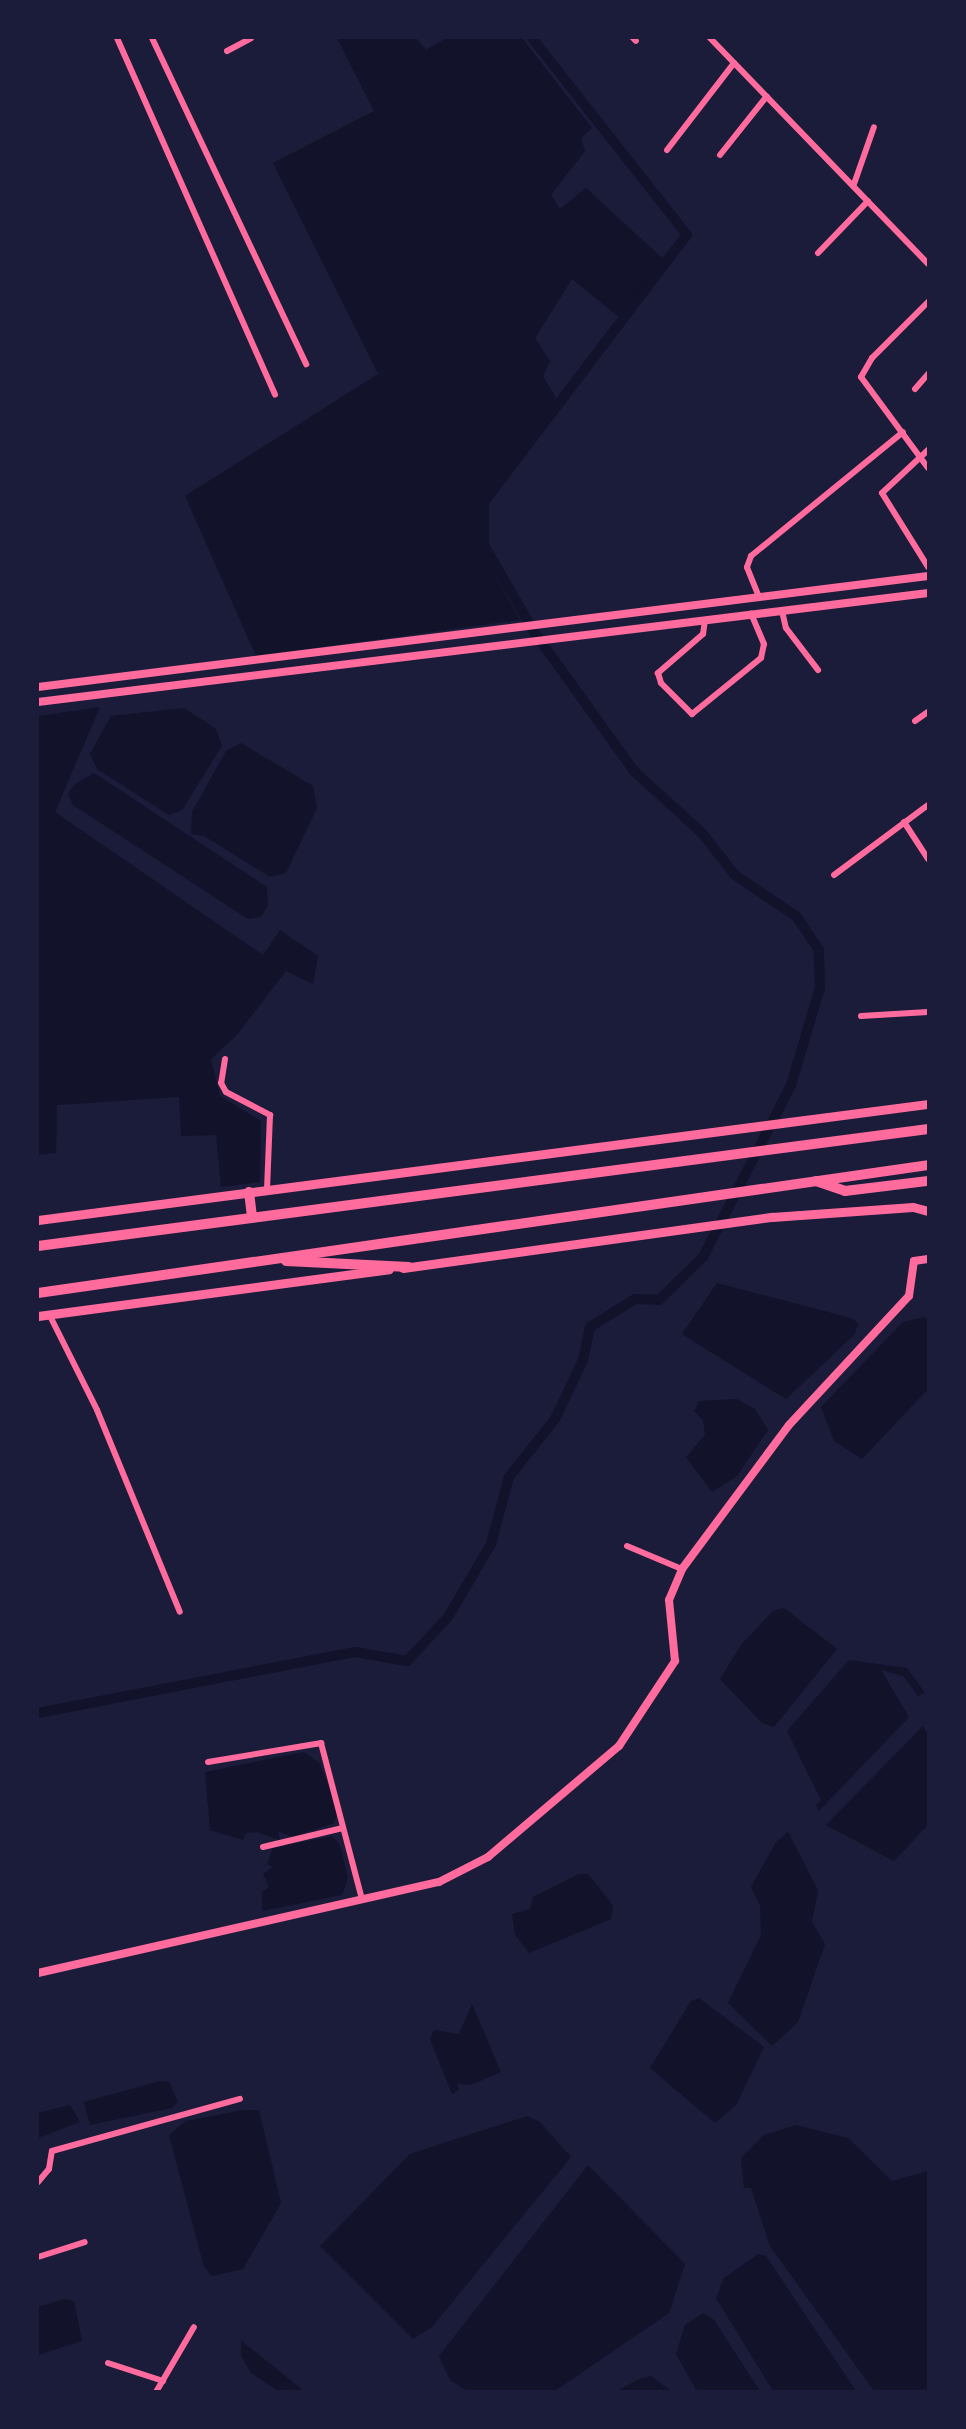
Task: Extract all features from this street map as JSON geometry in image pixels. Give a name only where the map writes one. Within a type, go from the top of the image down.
[{"type":"highway","points":[[38,1246],[799,1143],[928,1129]]},
{"type":"highway","points":[[38,1293],[928,1165]]},
{"type":"highway","points":[[813,1180],[845,1191],[928,1181]]},
{"type":"highway","points":[[249,1192],[252,1218]]},
{"type":"highway","points":[[257,1260],[409,1267]]},
{"type":"main road","points":[[38,1220],[928,1104]]},
{"type":"main road","points":[[38,1316],[746,1221],[914,1207],[928,1212]]},
{"type":"street","points":[[117,38],[275,395]]},
{"type":"street","points":[[152,38],[306,364]]},
{"type":"street","points":[[227,51],[251,38]]},
{"type":"street","points":[[710,38],[854,184],[928,264]]},
{"type":"street","points":[[667,150],[734,63]]},
{"type":"street","points":[[720,155],[767,96]]},
{"type":"street","points":[[854,184],[874,127]]},
{"type":"street","points":[[819,253],[868,201]]},
{"type":"street","points":[[928,302],[872,358],[861,377],[928,468]]},
{"type":"street","points":[[915,389],[928,375]]},
{"type":"street","points":[[759,597],[747,567],[751,556],[903,432]]},
{"type":"street","points":[[928,450],[882,493],[928,567]]},
{"type":"street","points":[[38,687],[928,576]]},
{"type":"street","points":[[38,702],[928,593]]},
{"type":"street","points":[[782,611],[786,628],[818,670]]},
{"type":"street","points":[[705,620],[703,634],[657,672],[661,683],[692,714],[761,658],[764,644],[751,614]]},
{"type":"street","points":[[915,721],[928,712]]},
{"type":"street","points":[[834,875],[928,805]]},
{"type":"street","points":[[904,822],[928,859]]},
{"type":"street","points":[[861,1016],[928,1012]]},
{"type":"street","points":[[225,1059],[221,1083],[226,1092],[270,1115],[267,1189]]},
{"type":"street","points":[[38,1973],[439,1882],[488,1857],[619,1746],[675,1661],[669,1600],[682,1569],[789,1425],[909,1296],[915,1261],[928,1258]]},
{"type":"street","points":[[49,1314],[97,1410],[180,1612]]},
{"type":"street","points":[[627,1546],[682,1569]]},
{"type":"street","points":[[208,1762],[321,1743],[362,1899]]},
{"type":"street","points":[[263,1847],[343,1828]]},
{"type":"street","points":[[38,2182],[49,2169],[52,2151],[240,2099]]},
{"type":"street","points":[[38,2257],[85,2242]]},
{"type":"street","points":[[156,2391],[194,2327]]},
{"type":"street","points":[[108,2363],[163,2381]]},
{"type":"shaded area","points":[[337,38],[416,38],[426,50],[446,38],[522,38],[592,128],[581,138],[585,151],[551,195],[560,209],[586,188],[663,259],[619,317],[572,279],[535,338],[550,361],[543,376],[556,398],[480,499],[481,550],[520,620],[256,656],[185,496],[378,374],[273,163],[374,111]]},
{"type":"shaded area","points":[[100,707],[55,812],[263,955],[280,930],[318,956],[313,984],[286,971],[236,1036],[211,1059],[220,1096],[261,1121],[260,1182],[221,1187],[216,1135],[181,1136],[179,1097],[57,1105],[56,1153],[38,1155],[38,716]]},
{"type":"shaded area","points":[[184,708],[216,729],[222,746],[182,810],[169,815],[97,769],[90,754],[111,716]]},
{"type":"shaded area","points":[[241,743],[313,786],[317,808],[286,873],[270,877],[204,836],[191,834],[192,812],[226,751]]},
{"type":"shaded area","points":[[94,773],[267,887],[268,905],[261,917],[248,919],[73,805],[68,794],[75,784]]},
{"type":"shaded area","points":[[717,1283],[851,1318],[858,1323],[855,1334],[786,1399],[682,1334]]},
{"type":"shaded area","points":[[924,1317],[928,1320],[928,1389],[862,1459],[834,1441],[821,1407],[903,1322]]},
{"type":"shaded area","points":[[737,1399],[755,1409],[768,1430],[737,1476],[712,1492],[686,1457],[705,1435],[703,1420],[694,1411],[699,1401]]},
{"type":"shaded area","points":[[784,1608],[837,1649],[774,1727],[762,1723],[720,1679],[741,1645],[774,1610]]},
{"type":"shaded area","points":[[849,1660],[907,1668],[925,1693],[918,1696],[903,1676],[881,1670],[909,1717],[819,1811],[816,1805],[821,1800],[787,1731]]},
{"type":"shaded area","points":[[923,1726],[928,1735],[928,1825],[894,1861],[826,1825]]},
{"type":"shaded area","points":[[304,1752],[320,1764],[338,1810],[334,1823],[293,1837],[278,1831],[280,1840],[257,1832],[246,1833],[243,1840],[210,1830],[205,1772]]},
{"type":"shaded area","points":[[788,1832],[818,1890],[812,1922],[825,1944],[798,2022],[772,2046],[728,2003],[761,1935],[760,1905],[751,1887],[776,1842]]},
{"type":"shaded area","points":[[332,1836],[340,1845],[348,1878],[342,1895],[262,1911],[262,1892],[269,1887],[263,1874],[273,1867],[267,1864],[273,1848]]},
{"type":"shaded area","points":[[579,1874],[588,1874],[606,1896],[613,1906],[611,1919],[529,1953],[515,1935],[512,1914],[530,1909],[533,1897]]},
{"type":"shaded area","points":[[699,1998],[764,2047],[736,2105],[715,2123],[650,2068],[691,2001]]},
{"type":"shaded area","points":[[472,2004],[501,2072],[471,2085],[457,2084],[459,2090],[452,2094],[430,2039],[434,2030],[459,2034]]},
{"type":"shaded area","points":[[160,2081],[169,2082],[178,2102],[172,2108],[90,2125],[84,2102]]},
{"type":"shaded area","points":[[70,2105],[80,2122],[38,2138],[38,2113]]},
{"type":"shaded area","points":[[243,2110],[259,2110],[281,2203],[243,2269],[212,2276],[204,2267],[169,2135],[186,2121]]},
{"type":"shaded area","points":[[527,2116],[540,2122],[571,2157],[432,2327],[413,2339],[320,2246],[410,2154]]},
{"type":"shaded area","points":[[796,2125],[848,2138],[892,2181],[928,2171],[928,2391],[874,2391],[770,2246],[751,2188],[744,2188],[741,2158],[764,2135]]},
{"type":"shaded area","points":[[588,2165],[685,2264],[669,2313],[555,2391],[467,2391],[450,2380],[439,2356]]},
{"type":"shaded area","points":[[758,2254],[766,2256],[856,2391],[773,2391],[716,2298],[724,2278]]},
{"type":"shaded area","points":[[64,2299],[74,2301],[82,2341],[38,2355],[38,2307]]},
{"type":"shaded area","points":[[703,2313],[714,2320],[760,2391],[697,2391],[676,2354],[685,2325]]},
{"type":"shaded area","points":[[241,2340],[304,2391],[278,2391],[251,2373],[241,2356]]},
{"type":"shaded area","points":[[651,2376],[671,2391],[617,2391],[639,2379]]},
{"type":"waterway","points":[[38,1713],[355,1652],[407,1661],[448,1617],[491,1544],[509,1477],[555,1419],[583,1360],[590,1327],[635,1299],[659,1300],[703,1257],[791,1085],[820,988],[819,950],[797,917],[735,875],[702,833],[634,771],[534,632],[484,545],[484,502],[687,235],[532,38]]}]
